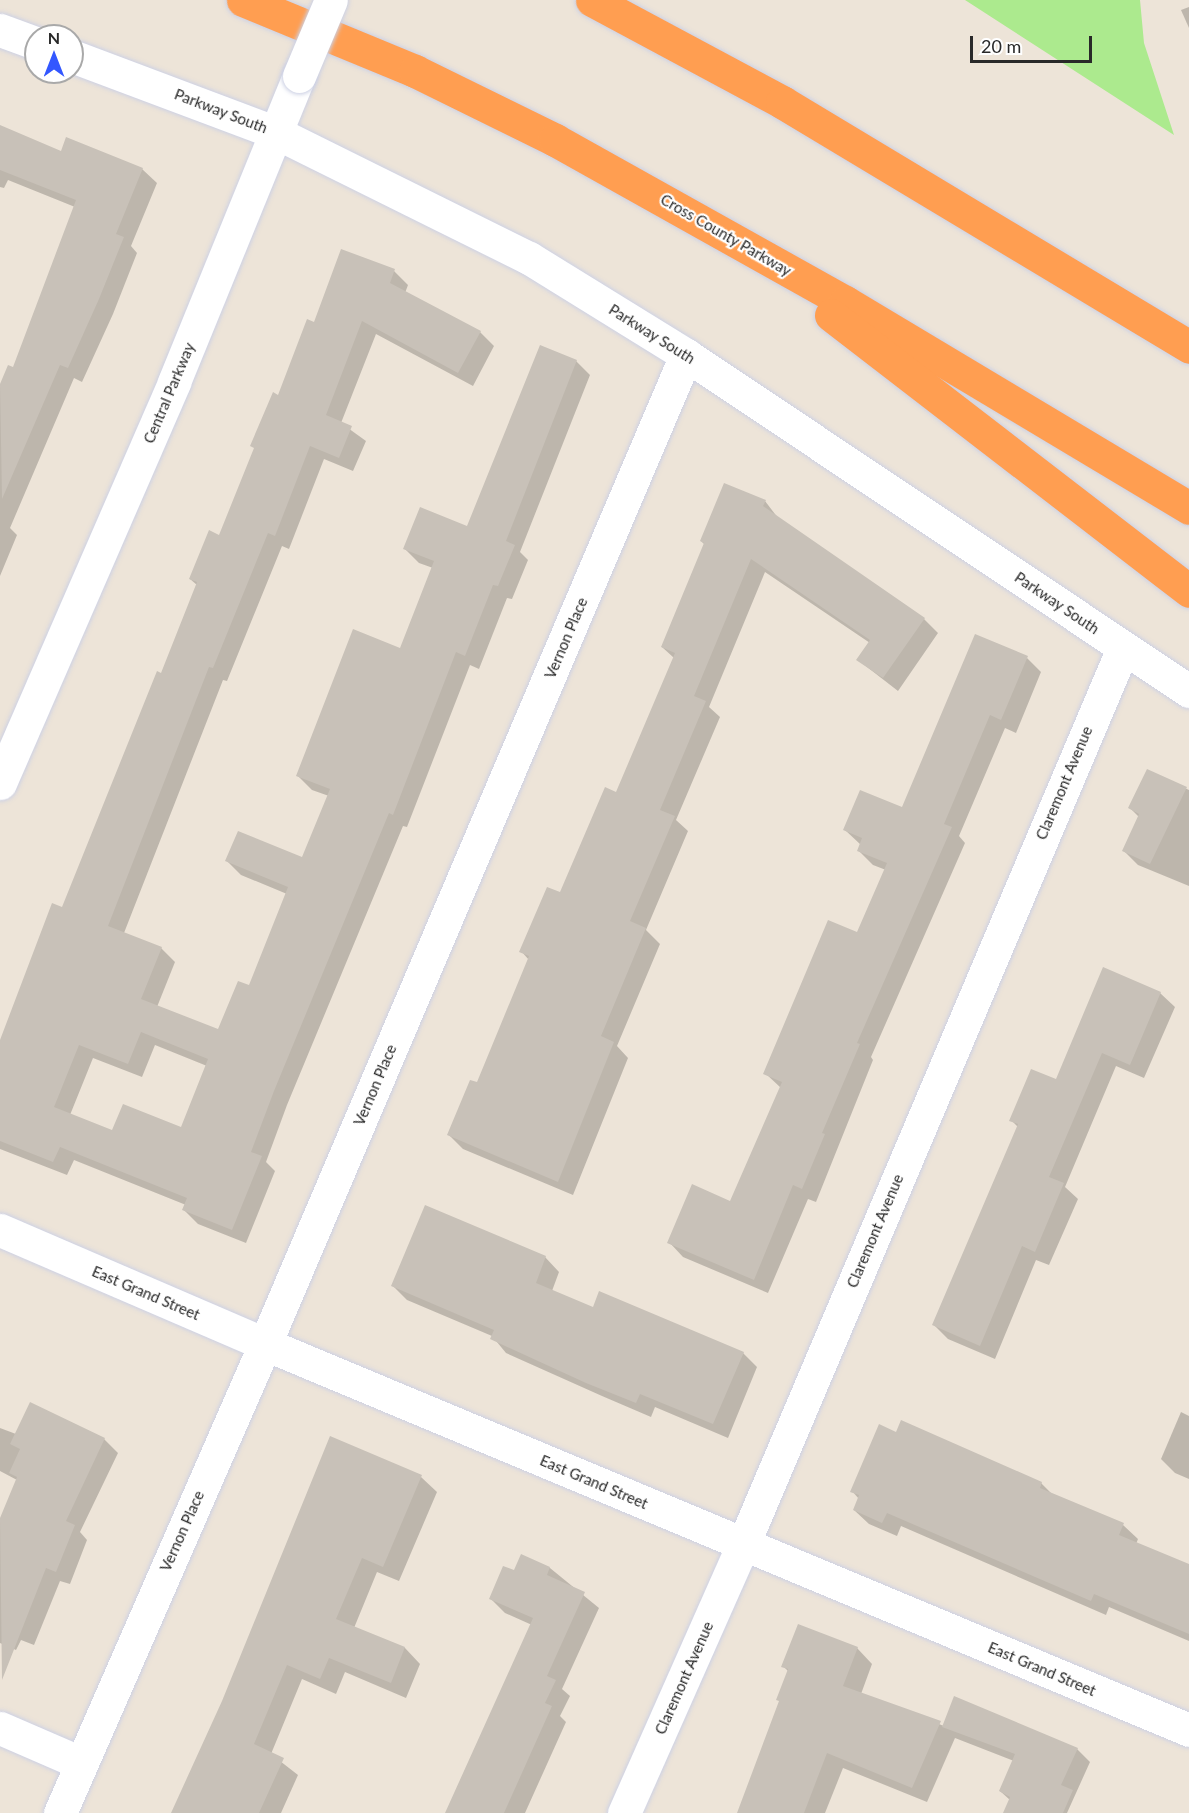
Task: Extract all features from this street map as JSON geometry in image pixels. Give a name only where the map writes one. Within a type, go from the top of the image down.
[{"type":"highway","name":"Cross County Parkway","points":[[243,0],[484,104],[737,242],[1189,508]]},
{"type":"highway","points":[[592,0],[773,97],[1189,345]]},
{"type":"highway","points":[[737,242],[1189,591]]},
{"type":"street","name":"Central Parkway","points":[[0,783],[10,727],[174,382],[331,0]]},
{"type":"street","points":[[0,30],[24,39]]},
{"type":"street","name":"Parkway South","points":[[84,61],[277,133],[529,258],[686,355],[1189,691]]},
{"type":"street","name":"Vernon Place","points":[[60,1813],[265,1344],[686,355]]},
{"type":"street","name":"Claremont Avenue","points":[[624,1813],[743,1545],[1123,648]]},
{"type":"street","name":"East Grand Street","points":[[0,1230],[265,1344],[1189,1730]]},
{"type":"street","points":[[0,1728],[81,1763]]},
{"type":"green space","points":[[965,0],[1140,0],[1144,43],[1174,135]]},
{"type":"building","points":[[0,125],[61,151],[66,137],[143,168],[116,234],[124,237],[99,299],[68,368],[60,365],[2,499],[0,384],[8,365],[13,367],[76,200],[0,170]]},
{"type":"building","points":[[341,249],[395,269],[390,283],[481,331],[458,373],[362,321],[326,415],[352,426],[339,458],[310,446],[275,536],[268,533],[213,668],[209,667],[108,926],[162,947],[141,999],[218,1029],[238,981],[249,985],[288,887],[225,861],[238,831],[302,857],[330,789],[296,776],[353,629],[400,648],[434,561],[403,549],[420,507],[467,526],[540,345],[577,360],[506,541],[515,545],[498,586],[493,585],[465,656],[456,652],[393,815],[389,813],[274,1091],[251,1152],[262,1156],[232,1230],[182,1210],[187,1198],[60,1147],[53,1162],[0,1141],[0,1040],[52,903],[62,907],[157,671],[161,673],[197,582],[189,579],[209,530],[219,535],[254,448],[250,446],[273,392],[278,395],[307,319],[314,322]],"holes":[[[141,1032],[208,1059],[181,1127],[123,1104],[112,1130],[54,1107],[79,1045],[128,1064]]]},
{"type":"building","points":[[724,483],[766,500],[763,506],[925,618],[883,678],[856,660],[870,640],[751,559],[694,696],[706,701],[660,810],[675,816],[630,921],[646,928],[601,1036],[614,1042],[558,1182],[447,1135],[470,1080],[477,1082],[529,956],[519,952],[547,887],[560,892],[605,787],[616,792],[675,653],[661,647],[704,543],[700,541]]},
{"type":"building","points":[[975,634],[1028,656],[1001,720],[990,715],[944,824],[952,827],[857,1043],[860,1044],[822,1133],[825,1134],[802,1189],[793,1185],[754,1280],[667,1243],[692,1184],[730,1201],[782,1082],[763,1074],[828,920],[857,932],[887,863],[857,851],[862,838],[843,830],[860,790],[902,807]]},
{"type":"building","points":[[1147,769],[1187,787],[1150,864],[1122,851],[1139,814],[1128,808]]},
{"type":"building","points":[[1103,967],[1161,992],[1130,1065],[1102,1053],[1049,1177],[1064,1183],[1035,1252],[1022,1246],[980,1346],[932,1325],[1018,1124],[1009,1121],[1031,1069],[1056,1079]]},
{"type":"building","points":[[425,1205],[546,1256],[536,1283],[593,1307],[599,1291],[744,1352],[713,1424],[640,1394],[636,1403],[586,1383],[490,1339],[494,1330],[391,1286]]},
{"type":"building","points":[[30,1402],[105,1438],[66,1521],[75,1525],[56,1572],[46,1568],[2,1680],[0,1518],[17,1477],[9,1473],[20,1449],[10,1444]]},
{"type":"building","points":[[901,1420],[1042,1482],[1040,1488],[1124,1523],[1119,1535],[1189,1564],[1189,1634],[1094,1594],[1091,1601],[887,1513],[882,1523],[853,1510],[859,1495],[850,1492],[879,1424],[896,1432]]},
{"type":"building","points":[[330,1436],[422,1475],[383,1567],[362,1558],[336,1619],[405,1647],[391,1683],[329,1658],[320,1679],[287,1665],[254,1744],[284,1758],[259,1813],[171,1813],[222,1701]]},
{"type":"building","points":[[521,1554],[550,1567],[547,1575],[585,1592],[547,1676],[556,1680],[545,1703],[552,1706],[504,1813],[445,1813],[533,1618],[489,1599],[503,1566],[514,1570]]},
{"type":"building","points":[[798,1624],[858,1647],[843,1686],[941,1721],[912,1788],[827,1753],[804,1813],[737,1813],[779,1701],[776,1700],[788,1669],[781,1667]]},
{"type":"building","points":[[954,1696],[1078,1748],[1061,1785],[1073,1790],[1063,1813],[1003,1813],[1010,1797],[999,1791],[1015,1754],[942,1727]]}]
